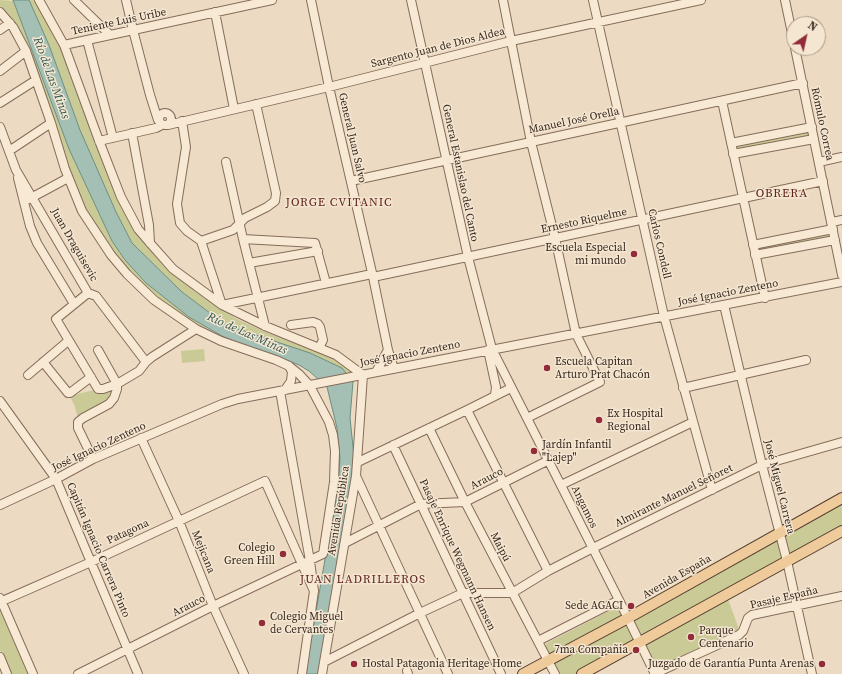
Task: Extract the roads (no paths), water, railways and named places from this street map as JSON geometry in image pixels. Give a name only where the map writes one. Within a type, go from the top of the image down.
[{"type":"main road","name":"Avenida España","points":[[523,674],[628,618],[842,498]]},
{"type":"main road","points":[[582,674],[842,531]]},
{"type":"street","points":[[39,0],[64,45],[99,141],[129,213],[138,229],[174,269],[222,305],[266,326],[336,355],[360,376]]},
{"type":"street","points":[[74,0],[110,35]]},
{"type":"street","points":[[126,0],[150,95],[163,123],[170,121],[167,114],[150,95]]},
{"type":"street","name":"Teniente Luis Uribe","points":[[64,45],[272,0]]},
{"type":"street","name":"General Juan Salvo","points":[[310,0],[328,87],[351,181],[388,350],[394,369]]},
{"type":"street","name":"General Estanislao del Canto","points":[[411,0],[490,350]]},
{"type":"street","points":[[503,0],[531,142],[555,238],[576,334],[600,382],[527,418]]},
{"type":"street","name":"Carlos Condell","points":[[593,0],[619,123],[664,316],[712,490]]},
{"type":"street","name":"Sargento Juan de Dios Aldea","points":[[99,141],[156,128],[163,123],[182,121],[256,104],[511,41],[701,0]]},
{"type":"street","points":[[785,0],[788,16]]},
{"type":"street","points":[[0,12],[10,23],[26,51],[68,178],[82,211],[111,255],[127,274],[154,300],[196,329],[221,341],[289,366],[313,386],[329,422],[336,451],[334,482],[323,554],[310,561]]},
{"type":"street","points":[[215,12],[234,109]]},
{"type":"street","points":[[0,30],[10,23]]},
{"type":"street","points":[[87,40],[113,138]]},
{"type":"street","points":[[0,71],[26,51]]},
{"type":"street","name":"Rómulo Correa","points":[[797,56],[842,275]]},
{"type":"street","points":[[0,103],[36,80]]},
{"type":"street","name":"Manuel José Orella","points":[[351,181],[803,83]]},
{"type":"street","points":[[722,101],[765,298]]},
{"type":"street","points":[[201,241],[232,230],[245,218],[267,207],[274,201],[276,193],[256,104]]},
{"type":"street","points":[[167,114],[182,121],[186,147],[177,204],[180,223],[201,241],[222,305]]},
{"type":"street","points":[[9,152],[51,123]]},
{"type":"street","name":"Juan Draguisevic","points":[[0,127],[16,170],[88,294],[96,296],[146,362]]},
{"type":"street","points":[[731,143],[812,127]]},
{"type":"street","points":[[132,133],[149,225],[150,243]]},
{"type":"street","points":[[733,154],[814,139]]},
{"type":"street","points":[[819,162],[842,157]]},
{"type":"street","points":[[226,162],[239,224],[266,326]]},
{"type":"street","points":[[16,170],[30,226],[37,243],[74,304]]},
{"type":"street","points":[[24,201],[68,178]]},
{"type":"street","name":"Ernesto Riquelme","points":[[222,305],[326,283],[468,257],[823,181]]},
{"type":"street","points":[[753,245],[832,225],[842,220]]},
{"type":"street","points":[[243,240],[315,243],[326,283]]},
{"type":"street","points":[[756,255],[835,240]]},
{"type":"street","points":[[249,263],[318,251]]},
{"type":"street","name":"José Ignacio Zenteno","points":[[0,504],[56,479],[93,459],[222,404],[238,399],[313,386],[376,372],[842,282]]},
{"type":"street","points":[[88,294],[56,319],[98,389],[103,389],[117,384],[139,371],[146,362],[196,329]]},
{"type":"street","name":"José Miguel Carrera","points":[[724,305],[812,674]]},
{"type":"street","points":[[291,325],[313,322],[318,324],[323,340],[320,348]]},
{"type":"street","points":[[28,375],[68,340]]},
{"type":"street","points":[[93,459],[78,428],[78,422],[109,404],[114,398],[118,389],[117,384],[98,350]]},
{"type":"street","points":[[376,372],[388,350]]},
{"type":"street","points":[[490,350],[496,387],[495,395]]},
{"type":"street","name":"Angamos","points":[[490,350],[549,460],[655,674]]},
{"type":"street","points":[[683,388],[806,360]]},
{"type":"street","points":[[43,362],[68,393],[91,377]]},
{"type":"street","points":[[289,366],[292,372],[291,381],[282,391],[314,590],[301,674]]},
{"type":"street","name":"Avenida República","points":[[322,674],[358,462],[360,376]]},
{"type":"street","points":[[358,462],[511,388]]},
{"type":"street","name":"Capitán Ignacio Carrera Pinto","points":[[0,401],[56,479],[138,674]]},
{"type":"street","points":[[467,410],[548,571]]},
{"type":"street","points":[[561,485],[693,422]]},
{"type":"street","name":"Maipú","points":[[429,428],[465,502],[555,674]]},
{"type":"street","name":"Mejicana","points":[[141,438],[179,521],[244,674]]},
{"type":"street","name":"Almirante Manuel Señoret","points":[[512,593],[548,571],[762,465],[842,442]]},
{"type":"street","name":"Pasaje Enrique Wegmann Hansen","points":[[393,445],[501,674]]},
{"type":"street","name":"Arauco","points":[[345,543],[421,504],[465,502],[549,460]]},
{"type":"street","points":[[356,476],[448,674]]},
{"type":"street","name":"Patagona","points":[[0,600],[91,562],[265,481],[302,564]]},
{"type":"street","name":"Arauco","points":[[78,674],[214,606],[310,561]]},
{"type":"street","points":[[302,564],[314,590]]},
{"type":"street","points":[[324,662],[420,613],[463,593],[512,593]]},
{"type":"street","name":"Pasaje España","points":[[655,674],[739,635],[743,631],[748,618],[752,615],[842,596]]},
{"type":"street","points":[[0,600],[33,674]]},
{"type":"street","points":[[538,641],[619,600]]},
{"type":"street","points":[[0,657],[7,674]]},
{"type":"water","name":"Río de Las Minas","points":[[13,0],[29,0],[49,45],[80,130],[116,212],[132,243],[182,292],[226,325],[310,353],[342,368],[353,382],[350,418],[354,470],[319,674],[305,674],[338,485],[340,458],[337,428],[327,387],[309,371],[299,365],[222,336],[189,317],[146,283],[125,260],[112,241],[69,149]]},
{"type":"place","name":"Escuela Especial mi mundo","points":[[634,254]]},
{"type":"place","name":"Escuela Capitan Arturo Prat Chacón","points":[[547,368]]},
{"type":"place","name":"Ex Hospital Regional","points":[[599,420]]},
{"type":"place","name":"Jardín Infantil \"Lajep\"","points":[[534,451]]},
{"type":"place","name":"Colegio Green Hill","points":[[283,554]]},
{"type":"place","name":"Sede AGACI","points":[[631,606]]},
{"type":"place","name":"Colegio Miguel de Cervantes","points":[[262,623]]},
{"type":"place","name":"Parque Centenario","points":[[691,637]]},
{"type":"place","name":"7ma Compañia","points":[[636,650]]},
{"type":"place","name":"Hostal Patagonia Heritage Home","points":[[354,664]]},
{"type":"place","name":"Juzgado de Garantía Punta Arenas","points":[[822,664]]},
{"type":"district","name":"OBRERA","points":[[782,194]]},
{"type":"district","name":"JORGE CVITANIC","points":[[339,203]]},
{"type":"district","name":"JUAN LADRILLEROS","points":[[363,580]]}]
